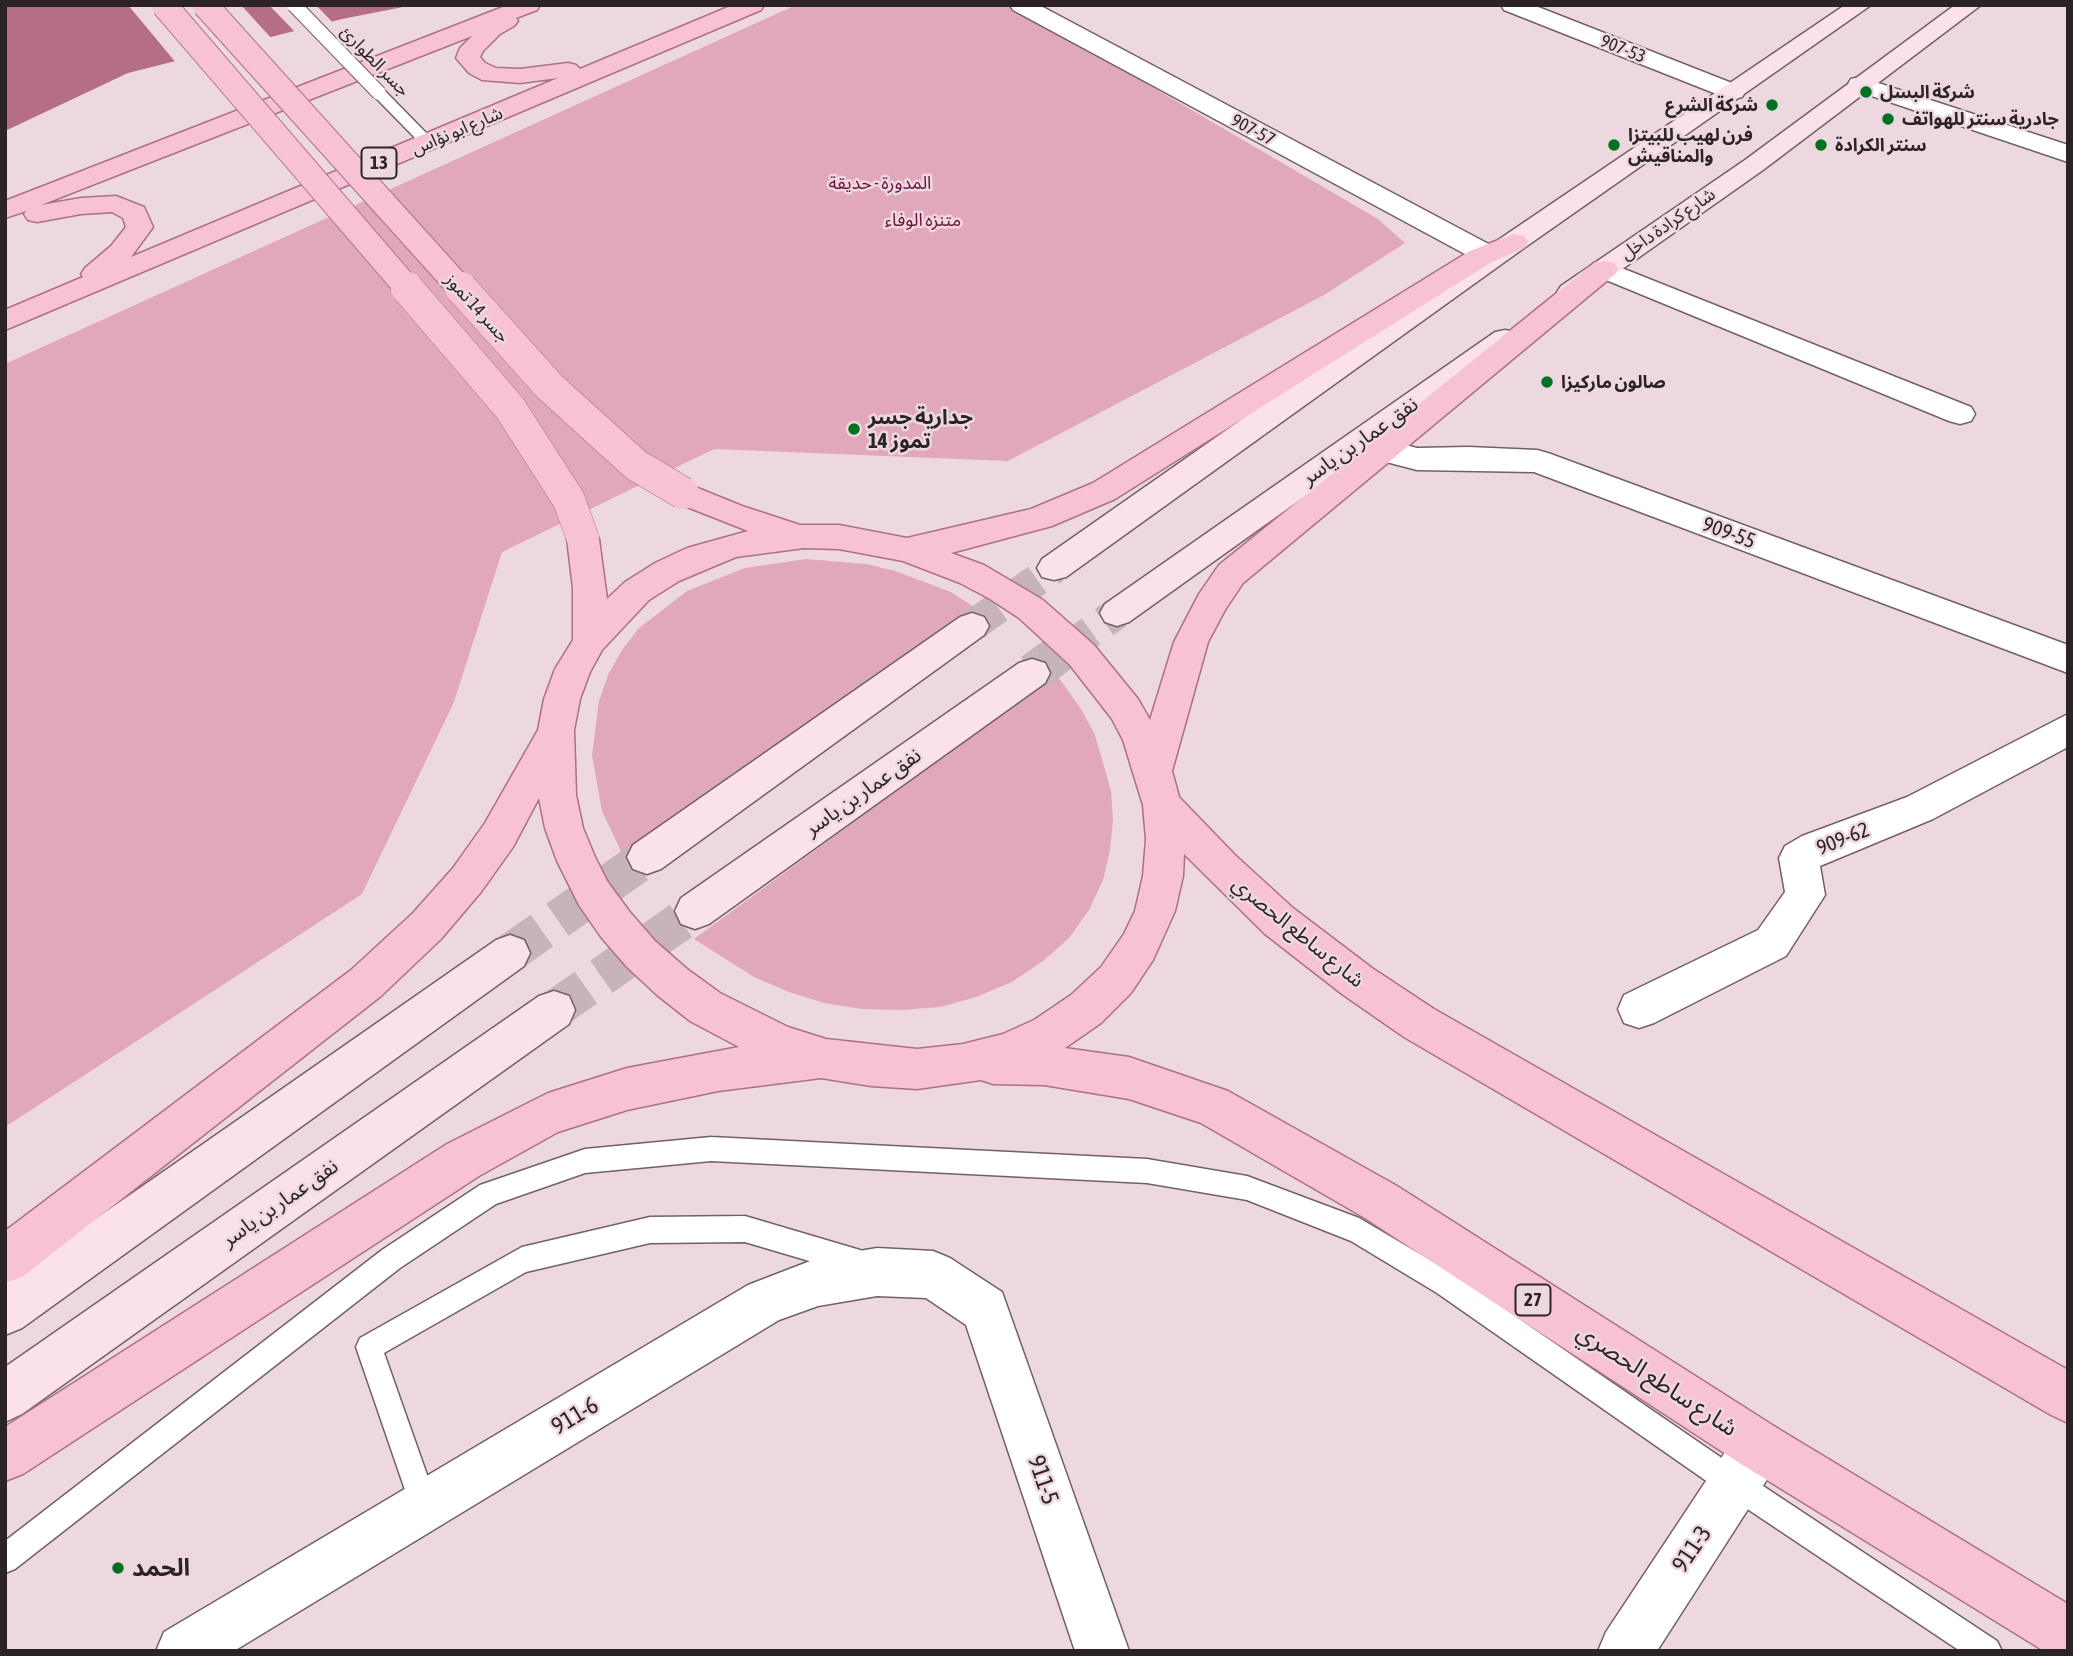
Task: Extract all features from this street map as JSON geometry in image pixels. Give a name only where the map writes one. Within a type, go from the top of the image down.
[{"type":"main road","name":"جسر 14 تموز","points":[[164,5],[510,408],[569,500],[583,540],[590,588],[590,641]]},
{"type":"main road","name":"جسر 14 تموز","points":[[205,5],[550,387],[636,465],[683,493],[731,514],[804,536]]},
{"type":"main road","points":[[5,210],[530,5]]},
{"type":"main road","points":[[539,5],[492,29],[471,48],[468,58],[477,68],[491,75],[520,76],[564,71],[619,56],[753,5]]},
{"type":"main road","name":"شارع ابو نؤاس","points":[[5,320],[753,5]]},
{"type":"main road","points":[[1054,568],[1514,242],[1860,5]]},
{"type":"main road","name":"شارع كرادة داخل","points":[[1604,269],[1754,165],[1970,5]]},
{"type":"main road","points":[[5,223],[24,216],[81,206],[116,204],[135,213],[140,227],[121,252],[93,275],[5,320]]},
{"type":"main road","points":[[908,550],[1040,518],[1104,491],[1486,254],[1514,242]]},
{"type":"main road","points":[[1157,788],[1191,642],[1211,603],[1231,574],[1604,269]]},
{"type":"main road","name":"نفق عمار بن ياسر","points":[[1117,613],[1604,269]]},
{"type":"main road","points":[[804,536],[839,537],[908,550],[972,574],[1031,609],[1082,655],[1125,709],[1141,739],[1157,788],[1165,839],[1163,876],[1155,911],[1139,947],[1116,980],[1086,1009],[1049,1034],[1008,1052],[963,1064],[917,1069],[826,1059],[753,1033],[705,1007],[641,954],[593,893],[564,828],[557,795],[556,730],[562,699],[573,669],[590,641],[637,591],[667,572],[734,545],[804,536]]},
{"type":"main road","points":[[647,856],[972,626]]},
{"type":"main road","name":"نفق عمار بن ياسر","points":[[695,911],[1032,673]]},
{"type":"main road","points":[[5,1259],[366,983],[427,926],[467,880],[499,835],[529,785],[556,730]]},
{"type":"main road","name":"شارع ساطع الحصري","points":[[1157,788],[1221,867],[1279,921],[1357,982],[1419,1023],[2068,1398]]},
{"type":"main road","points":[[5,1311],[510,953]]},
{"type":"main road","name":"نفق عمار بن ياسر","points":[[5,1397],[554,1010]]},
{"type":"main road","points":[[5,1456],[463,1160],[548,1114],[627,1089],[705,1073],[826,1059]]},
{"type":"main road","name":"شارع ساطع الحصري","points":[[963,1064],[1044,1065],[1129,1078],[1213,1106],[1381,1202],[1747,1465],[2068,1635]]},
{"type":"street","name":"907-57","points":[[1021,5],[1486,254]]},
{"type":"street","name":"907-53","points":[[1512,5],[1733,92]]},
{"type":"street","points":[[1860,84],[2068,154]]},
{"type":"street","points":[[1604,269],[1960,414]]},
{"type":"street","name":"909-55","points":[[1382,450],[1417,459],[1537,461],[2068,659]]},
{"type":"street","name":"909-62","points":[[1639,1010],[1772,943],[1805,895],[1799,858],[1816,848],[1920,808],[2068,729]]},
{"type":"street","name":"911-6","points":[[183,1651],[765,1302],[818,1282],[891,1272],[933,1275],[985,1308]]},
{"type":"street","name":"911-5","points":[[985,1308],[1102,1651]]},
{"type":"street","name":"911-3","points":[[1625,1651],[1747,1465]]},
{"type":"lane","name":"جسر الطوارئ","points":[[294,5],[428,143]]},
{"type":"lane","points":[[5,1559],[391,1259],[489,1195],[585,1161],[711,1149],[1147,1171],[1247,1188],[1370,1238],[1747,1465],[1987,1651]]},
{"type":"lane","points":[[424,1506],[369,1347],[522,1261],[650,1230],[745,1229],[891,1272]]},
{"type":"green space","points":[[796,5],[1012,5],[1378,219],[1405,243],[1324,295],[1008,461],[714,449],[502,552],[454,702],[362,894],[5,1127],[5,364]]},
{"type":"green space","points":[[806,559],[866,564],[895,571],[951,592],[974,607],[625,860],[602,811],[592,755],[599,701],[608,675],[622,650],[639,628],[687,591],[745,568]]},
{"type":"green space","points":[[1056,674],[1081,709],[1095,735],[1111,791],[1113,820],[1103,880],[1089,910],[1069,938],[1043,961],[1012,982],[976,997],[940,1007],[862,1009],[824,1003],[789,992],[754,977],[694,939]]},
{"type":"shaded area","points":[[5,5],[413,5],[342,19],[128,73],[5,131]]},
{"type":"pier","points":[[128,5],[241,5],[273,40],[177,64]]},
{"type":"pier","points":[[269,5],[316,5],[335,25],[297,34]]},
{"type":"tunnel","points":[[972,626],[1054,568]]},
{"type":"tunnel","points":[[1065,650],[1117,613]]},
{"type":"tunnel","points":[[1032,673],[1067,648]]},
{"type":"tunnel","points":[[510,953],[647,857]]},
{"type":"tunnel","points":[[554,1010],[695,911]]},
{"type":"place","name":"شركة البسل","points":[[1866,92]]},
{"type":"place","name":"شركة الشرع","points":[[1772,105]]},
{"type":"place","name":"جادرية سنتر للهواتف","points":[[1888,119]]},
{"type":"place","name":"فرن لهيب للبيتزا والمناقيش","points":[[1614,145]]},
{"type":"place","name":"سنتر الكرادة","points":[[1821,145]]},
{"type":"place","name":"صالون ماركيزا","points":[[1547,382]]},
{"type":"place","name":"جدارية جسر 14 تموز","points":[[854,429]]},
{"type":"place","name":"الحمد","points":[[118,1568]]},
{"type":"park label","name":"المدورة - حديقة","points":[[880,183]]},
{"type":"park label","name":"متنزه الوفاء","points":[[923,220]]}]
